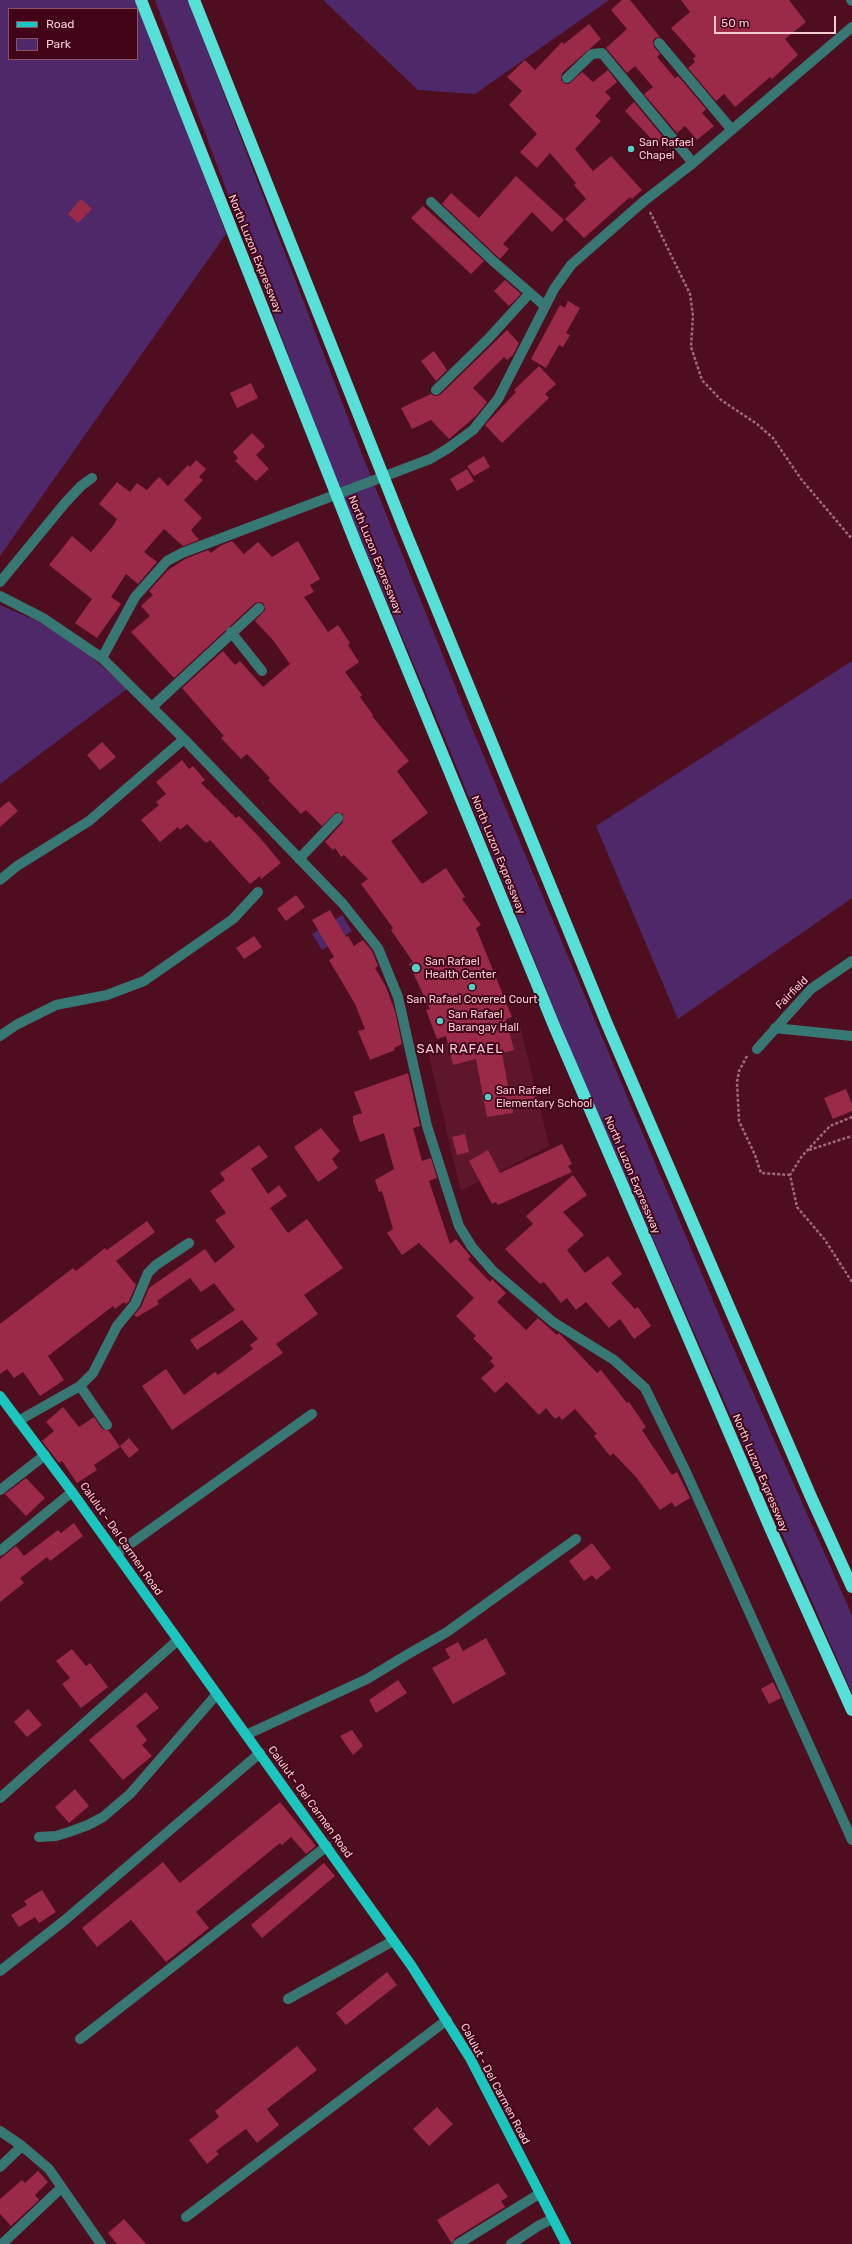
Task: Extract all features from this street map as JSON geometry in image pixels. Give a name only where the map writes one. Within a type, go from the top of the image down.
[{"type":"highway","name":"North Luzon Expressway","points":[[141,0],[356,544],[555,1028],[768,1523],[852,1710]]},
{"type":"highway","points":[[194,0],[398,511],[607,1024],[811,1497],[852,1587]]},
{"type":"main road","name":"Calulut - Del Carmen Road","points":[[0,1396],[72,1492],[411,1965],[470,2058],[566,2244]]},
{"type":"street","points":[[102,658],[135,596],[154,573],[168,561],[182,553],[430,459],[460,440],[486,416],[498,399],[561,276],[571,265],[644,201],[732,130],[852,27]]},
{"type":"street","points":[[659,43],[732,130]]},
{"type":"street","points":[[568,78],[592,54],[602,53],[692,163]]},
{"type":"street","points":[[431,202],[529,294],[545,306]]},
{"type":"street","points":[[436,390],[488,339],[529,294]]},
{"type":"street","points":[[0,582],[64,503],[81,486],[92,478]]},
{"type":"street","points":[[0,596],[43,618],[102,658],[184,739],[299,859],[353,916],[378,948],[398,997],[418,1090],[438,1162],[454,1212],[472,1247],[493,1271],[553,1322],[614,1360],[645,1388],[690,1479],[852,1840]]},
{"type":"street","points":[[152,707],[259,608]]},
{"type":"street","points":[[232,632],[262,671]]},
{"type":"street","points":[[0,880],[89,821],[184,739]]},
{"type":"street","points":[[299,859],[338,818]]},
{"type":"street","points":[[0,1036],[16,1025],[56,1006],[107,995],[144,981],[233,919],[258,892]]},
{"type":"street","name":"Fairfield","points":[[756,1049],[811,990],[852,961]]},
{"type":"street","points":[[775,1028],[852,1036]]},
{"type":"street","points":[[18,1421],[80,1386],[93,1373],[117,1326],[135,1304],[148,1273],[156,1265],[189,1243]]},
{"type":"street","points":[[80,1386],[107,1425]]},
{"type":"street","points":[[116,1554],[312,1414]]},
{"type":"street","points":[[0,1490],[45,1455]]},
{"type":"street","points":[[0,1551],[72,1492]]},
{"type":"street","points":[[246,1734],[367,1679],[410,1654],[452,1628],[576,1539]]},
{"type":"street","points":[[0,1798],[178,1640]]},
{"type":"street","points":[[40,1837],[56,1836],[69,1832],[88,1825],[103,1817],[130,1794],[217,1694]]},
{"type":"street","points":[[0,1971],[65,1920],[260,1754]]},
{"type":"street","points":[[80,2039],[327,1846]]},
{"type":"street","points":[[288,1999],[393,1941]]},
{"type":"street","points":[[186,2218],[447,2020]]},
{"type":"street","points":[[0,2131],[22,2146],[49,2169],[99,2243]]},
{"type":"street","points":[[0,2167],[22,2146]]},
{"type":"street","points":[[2,2244],[61,2188]]},
{"type":"street","points":[[458,2244],[539,2194]]},
{"type":"street","points":[[511,2244],[538,2226],[552,2219]]},
{"type":"path","points":[[644,201],[690,294],[693,316],[691,348],[702,380],[721,400],[757,424],[773,438],[801,479],[852,539]]},
{"type":"path","points":[[756,1049],[746,1056],[739,1071],[737,1082],[739,1122],[756,1154],[761,1173],[790,1175]]},
{"type":"path","points":[[852,1117],[830,1126],[808,1150],[790,1175],[797,1207],[825,1240],[852,1282]]},
{"type":"path","points":[[808,1150],[852,1136]]},
{"type":"shaded area","name":"San Rafael Elementary School","points":[[520,1024],[549,1146],[461,1191],[427,1048]]},
{"type":"green space","points":[[0,0],[137,0],[226,234],[0,556]]},
{"type":"green space","points":[[155,0],[188,0],[360,449],[474,733],[728,1336],[852,1615],[852,1693],[571,1051],[449,748],[331,468]]},
{"type":"green space","points":[[323,0],[609,0],[475,94],[418,90]]},
{"type":"green space","points":[[0,605],[39,622],[84,650],[127,689],[0,784]]},
{"type":"green space","points":[[852,661],[852,898],[678,1019],[596,826]]},
{"type":"green space","points":[[342,915],[352,931],[322,950],[312,934]]},
{"type":"building","points":[[622,0],[630,0],[660,37],[655,38],[653,41],[654,47],[660,54],[657,57],[675,78],[678,76],[706,109],[702,113],[714,126],[697,140],[685,126],[677,133],[644,94],[653,87],[635,66],[627,73],[606,48],[627,29],[611,10]]},
{"type":"building","points":[[681,0],[789,0],[806,22],[785,39],[798,55],[772,79],[770,77],[735,107],[724,94],[716,101],[688,68],[695,62],[693,59],[696,56],[671,28],[690,12]]},
{"type":"building","points":[[589,24],[601,39],[562,73],[561,80],[565,84],[569,84],[582,72],[593,82],[608,70],[617,82],[605,92],[611,98],[595,116],[601,121],[575,149],[593,171],[611,156],[642,190],[632,199],[630,197],[584,238],[565,219],[586,199],[574,185],[576,183],[550,153],[537,168],[520,152],[537,134],[509,105],[522,91],[507,77],[525,60],[535,70],[562,42],[564,44]]},
{"type":"building","points":[[634,102],[667,142],[660,148],[625,111]]},
{"type":"building","points":[[516,176],[564,220],[552,232],[532,212],[503,244],[509,249],[500,259],[442,204],[451,193],[479,218]]},
{"type":"building","points":[[81,199],[92,209],[78,223],[68,214]]},
{"type":"building","points":[[423,206],[484,261],[471,274],[411,218]]},
{"type":"building","points":[[505,280],[521,294],[509,306],[494,291]]},
{"type":"building","points":[[568,301],[580,308],[566,333],[570,335],[563,347],[559,345],[546,368],[531,359],[560,305],[565,308]]},
{"type":"building","points":[[507,330],[519,343],[513,355],[507,360],[504,357],[473,388],[487,402],[476,416],[449,439],[431,420],[412,429],[401,408],[431,394],[435,396],[440,395]]},
{"type":"building","points":[[434,351],[447,370],[436,381],[421,361]]},
{"type":"building","points":[[539,366],[556,384],[545,394],[549,398],[502,443],[485,425],[516,392],[514,390]]},
{"type":"building","points":[[251,383],[258,398],[237,408],[230,393]]},
{"type":"building","points":[[252,433],[265,446],[256,455],[269,469],[256,481],[235,461],[238,458],[233,452]]},
{"type":"building","points":[[484,456],[490,467],[474,476],[467,466]]},
{"type":"building","points":[[196,460],[206,469],[199,477],[203,480],[184,500],[202,518],[191,530],[199,540],[183,546],[164,529],[144,552],[157,562],[138,584],[126,574],[111,597],[121,604],[97,638],[75,623],[92,599],[49,565],[72,536],[91,552],[113,526],[117,519],[99,504],[117,482],[130,492],[137,483],[147,490],[159,477],[168,486],[188,465],[190,467]]},
{"type":"building","points":[[467,469],[474,481],[457,491],[450,479]]},
{"type":"building","points":[[232,541],[244,554],[258,542],[272,557],[298,541],[320,579],[310,585],[314,592],[304,597],[328,632],[338,625],[350,643],[348,645],[359,662],[345,672],[362,695],[360,697],[373,715],[372,716],[409,761],[397,771],[428,813],[391,841],[422,884],[446,868],[465,897],[462,899],[481,925],[476,928],[512,1017],[506,1019],[514,1050],[502,1053],[509,1092],[533,1085],[536,1100],[512,1105],[513,1113],[487,1117],[476,1059],[453,1065],[446,1036],[437,1039],[426,1010],[430,1009],[409,964],[413,962],[391,930],[393,928],[361,884],[368,879],[344,855],[341,857],[335,848],[333,850],[325,842],[343,822],[343,814],[336,812],[322,826],[306,810],[301,814],[268,780],[270,778],[247,754],[241,759],[221,738],[224,736],[182,688],[223,651],[235,665],[240,661],[263,687],[290,664],[272,639],[255,621],[265,610],[264,604],[261,602],[255,603],[174,678],[131,632],[150,616],[141,606],[153,595],[149,591],[168,570],[185,559],[208,550],[211,553],[220,546]]},
{"type":"building","points":[[102,742],[116,757],[100,770],[87,755]]},
{"type":"building","points":[[182,760],[189,769],[193,766],[205,780],[201,783],[236,818],[239,816],[281,863],[261,879],[260,876],[250,884],[210,840],[206,843],[187,824],[180,830],[178,827],[160,842],[141,820],[159,805],[156,802],[166,794],[156,782]]},
{"type":"building","points":[[9,801],[18,811],[0,827],[0,808]]},
{"type":"building","points":[[296,895],[305,907],[286,921],[277,909]]},
{"type":"building","points":[[330,910],[346,937],[348,936],[354,946],[363,940],[372,951],[378,966],[375,968],[386,987],[395,1011],[402,1044],[394,1048],[395,1050],[370,1060],[358,1031],[365,1029],[355,1004],[329,960],[334,957],[312,920]]},
{"type":"building","points":[[254,936],[262,947],[244,959],[236,948]]},
{"type":"building","points":[[408,1073],[420,1126],[413,1128],[422,1161],[431,1158],[437,1178],[429,1181],[450,1244],[456,1239],[471,1257],[468,1259],[490,1282],[492,1279],[506,1293],[497,1302],[526,1330],[538,1318],[557,1335],[559,1333],[597,1373],[601,1370],[627,1403],[629,1402],[646,1427],[642,1430],[672,1475],[677,1472],[690,1498],[675,1507],[672,1502],[660,1510],[636,1477],[613,1453],[610,1456],[594,1436],[597,1434],[575,1409],[562,1420],[559,1416],[555,1419],[546,1408],[539,1415],[507,1382],[495,1393],[481,1378],[495,1366],[490,1361],[493,1358],[473,1338],[476,1336],[456,1316],[474,1298],[419,1243],[402,1255],[387,1233],[393,1229],[382,1191],[379,1192],[375,1180],[394,1169],[384,1133],[360,1142],[353,1122],[353,1116],[362,1113],[354,1092]]},
{"type":"building","points":[[846,1089],[852,1104],[852,1111],[833,1119],[824,1098]]},
{"type":"building","points":[[321,1128],[340,1151],[332,1159],[338,1168],[318,1182],[294,1147]]},
{"type":"building","points":[[465,1134],[469,1152],[457,1155],[452,1137]]},
{"type":"building","points":[[562,1144],[572,1164],[568,1166],[572,1172],[498,1205],[496,1202],[492,1204],[469,1161],[488,1150],[500,1173]]},
{"type":"building","points":[[259,1145],[268,1157],[251,1169],[268,1194],[279,1185],[287,1196],[270,1208],[288,1233],[307,1219],[343,1268],[304,1295],[318,1314],[276,1344],[283,1353],[172,1430],[142,1386],[166,1369],[184,1395],[215,1372],[218,1375],[253,1349],[250,1345],[258,1339],[242,1320],[197,1350],[190,1340],[235,1310],[214,1283],[201,1292],[190,1278],[157,1301],[159,1304],[137,1317],[134,1315],[141,1307],[149,1288],[205,1249],[215,1263],[235,1247],[215,1220],[226,1213],[210,1191],[225,1180],[220,1173]]},
{"type":"building","points":[[573,1175],[587,1195],[563,1212],[584,1235],[567,1250],[585,1273],[608,1256],[622,1274],[611,1283],[635,1309],[638,1307],[651,1326],[634,1339],[620,1319],[609,1328],[586,1302],[576,1310],[567,1298],[561,1303],[544,1282],[540,1284],[505,1249],[533,1224],[526,1216]]},
{"type":"building","points":[[147,1221],[155,1232],[116,1261],[136,1285],[129,1301],[126,1304],[124,1302],[115,1309],[113,1306],[48,1356],[64,1380],[40,1396],[23,1372],[14,1378],[7,1369],[0,1374],[0,1324],[73,1268],[76,1271],[105,1248],[107,1250]]},
{"type":"building","points":[[63,1407],[79,1427],[94,1417],[102,1429],[109,1431],[120,1447],[94,1465],[97,1470],[77,1483],[62,1461],[59,1463],[42,1441],[54,1431],[46,1422]]},
{"type":"building","points":[[129,1438],[139,1450],[129,1458],[120,1446]]},
{"type":"building","points":[[26,1478],[45,1498],[26,1516],[5,1494]]},
{"type":"building","points":[[74,1523],[83,1536],[50,1561],[47,1557],[20,1578],[24,1583],[0,1602],[0,1559],[16,1546],[24,1556],[58,1530],[61,1533]]},
{"type":"building","points":[[592,1543],[611,1568],[596,1580],[592,1575],[584,1581],[569,1561]]},
{"type":"building","points":[[486,1638],[506,1674],[453,1704],[432,1668],[450,1658],[445,1649],[458,1642],[463,1651]]},
{"type":"building","points":[[72,1649],[86,1666],[90,1663],[108,1687],[81,1708],[62,1684],[70,1678],[56,1661]]},
{"type":"building","points":[[398,1680],[407,1693],[376,1713],[369,1700]]},
{"type":"building","points":[[773,1682],[781,1698],[769,1704],[761,1689]]},
{"type":"building","points":[[146,1692],[159,1708],[136,1726],[147,1740],[142,1745],[152,1756],[123,1780],[89,1740]]},
{"type":"building","points":[[28,1709],[42,1725],[27,1737],[14,1722]]},
{"type":"building","points":[[352,1730],[363,1746],[353,1755],[340,1736]]},
{"type":"building","points":[[75,1789],[89,1806],[69,1823],[55,1807]]},
{"type":"building","points":[[280,1802],[316,1846],[306,1854],[291,1837],[282,1845],[280,1843],[196,1912],[209,1928],[166,1962],[131,1920],[97,1947],[82,1928],[163,1862],[180,1883]]},
{"type":"building","points":[[324,1863],[335,1876],[262,1938],[251,1925]]},
{"type":"building","points":[[42,1890],[56,1912],[39,1923],[35,1917],[19,1927],[11,1915],[27,1905],[24,1901]]},
{"type":"building","points":[[387,1972],[397,1985],[346,2025],[336,2013]]},
{"type":"building","points":[[297,2046],[317,2070],[267,2109],[279,2125],[257,2143],[246,2129],[216,2151],[219,2154],[207,2164],[189,2140],[219,2117],[215,2111]]},
{"type":"building","points":[[437,2107],[453,2124],[429,2146],[413,2129]]},
{"type":"building","points":[[38,2171],[48,2182],[35,2195],[39,2200],[11,2226],[0,2214],[0,2199],[22,2180],[25,2183]]},
{"type":"building","points":[[498,2183],[508,2197],[501,2201],[505,2207],[455,2238],[452,2244],[437,2220]]},
{"type":"building","points":[[124,2219],[146,2244],[117,2244],[108,2233]]},
{"type":"place","name":"San Rafael Chapel","points":[[631,149]]},
{"type":"place","name":"San Rafael Health Center","points":[[416,968]]},
{"type":"place","name":"San Rafael Covered Court","points":[[472,987]]},
{"type":"place","name":"San Rafael Barangay Hall","points":[[440,1021]]},
{"type":"place","name":"San Rafael Elementary School","points":[[488,1097]]},
{"type":"district","name":"SAN RAFAEL","points":[[460,1049]]}]
